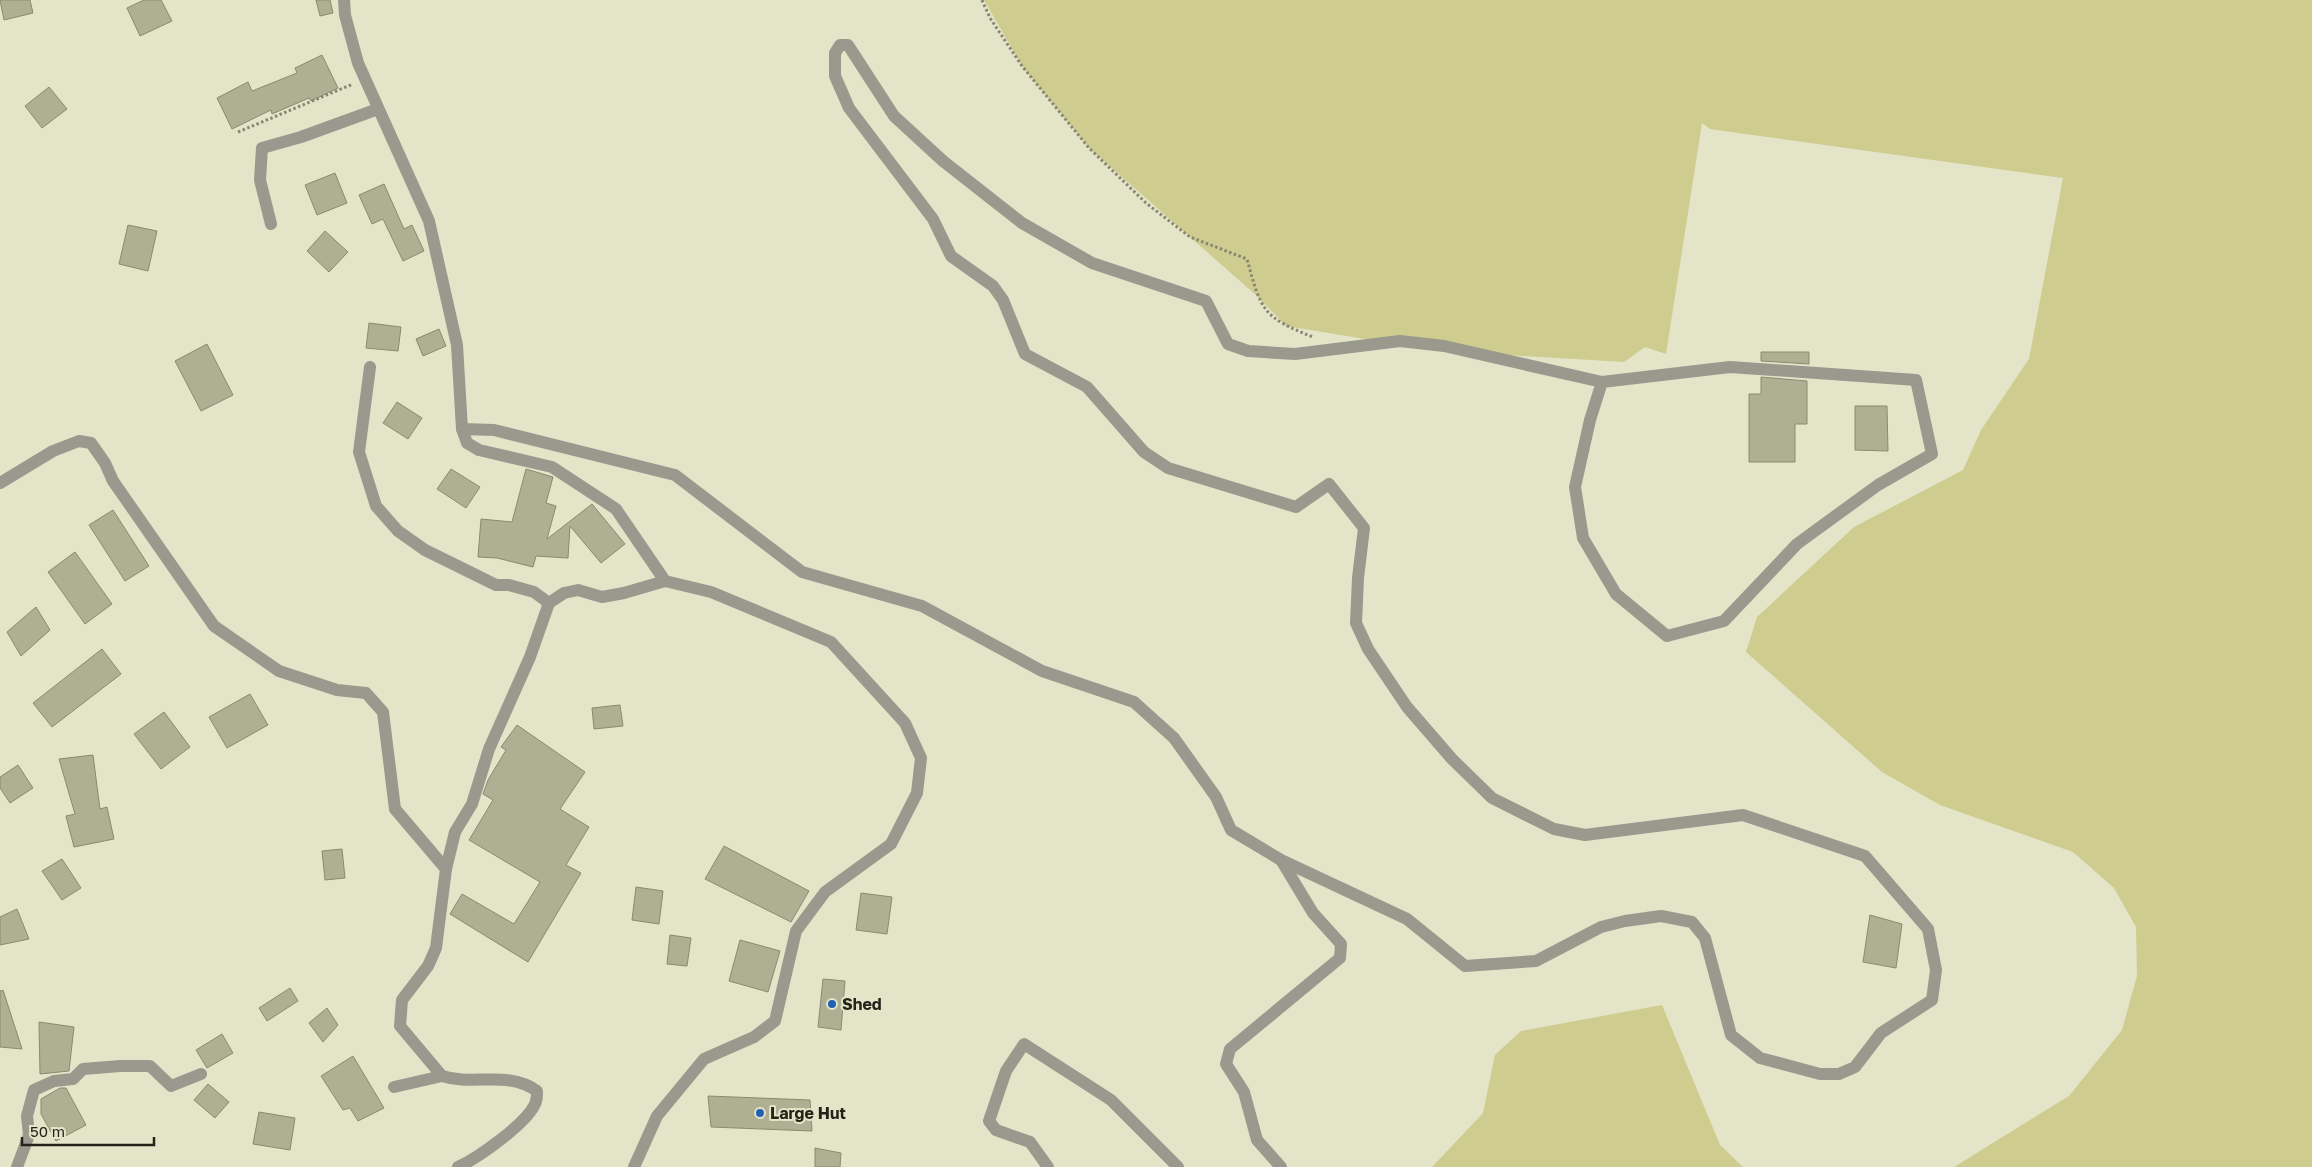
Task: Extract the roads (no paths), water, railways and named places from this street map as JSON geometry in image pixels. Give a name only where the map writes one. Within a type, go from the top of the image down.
[{"type":"street","points":[[344,0],[345,15],[358,63],[429,221],[457,345],[462,429],[467,444],[479,450],[552,467],[616,509],[665,581]]},
{"type":"street","points":[[462,429],[494,430],[675,476],[802,572],[922,606],[1042,671],[1134,702],[1174,738],[1216,798],[1231,830],[1281,860],[1407,919],[1464,966],[1536,961],[1601,927],[1625,921],[1661,916],[1692,922],[1705,938],[1731,1035],[1760,1058],[1820,1074],[1839,1074],[1855,1067],[1881,1033],[1932,1000],[1936,970],[1928,929],[1865,856],[1742,815],[1585,835],[1554,829],[1492,798],[1452,759],[1407,707],[1368,649],[1356,623],[1358,578],[1364,528],[1329,484],[1296,507],[1168,468],[1144,452],[1087,386],[1025,354],[1003,300],[993,286],[951,256],[933,219],[849,108],[835,76],[835,54],[840,45],[848,45],[894,116],[943,162],[1022,223],[1092,263],[1206,301],[1228,344],[1248,351],[1295,354],[1400,341],[1444,346],[1602,382],[1730,367],[1916,380],[1932,454],[1878,485],[1797,544],[1724,621],[1667,636],[1616,594],[1583,538],[1575,487],[1590,420],[1602,382]]},
{"type":"street","points":[[270,224],[260,180],[262,148],[301,137],[378,109]]},
{"type":"street","points":[[370,367],[359,452],[376,506],[398,531],[425,550],[496,585],[510,585],[534,592],[549,602]]},
{"type":"street","points":[[0,483],[53,451],[79,440],[91,443],[105,463],[113,481],[214,626],[279,671],[337,690],[366,693],[383,712],[395,809],[446,869]]},
{"type":"street","points":[[458,1167],[509,1132],[533,1108],[537,1100],[536,1091],[527,1084],[509,1079],[456,1081],[442,1076],[400,1026],[402,1000],[428,966],[436,948],[446,869],[455,832],[472,804],[489,749],[530,657],[549,602],[564,593],[578,590],[602,597],[624,594],[665,581],[711,592],[831,642],[905,723],[921,758],[916,792],[890,844],[825,892],[796,931],[775,1021],[754,1037],[704,1059],[657,1116],[634,1167]]},
{"type":"street","points":[[1281,860],[1313,913],[1341,944],[1340,958],[1230,1049],[1226,1064],[1244,1092],[1256,1140],[1282,1167]]},
{"type":"street","points":[[1048,1167],[1030,1142],[996,1130],[989,1121],[1006,1072],[1024,1044],[1111,1100],[1178,1167]]},
{"type":"street","points":[[17,1167],[29,1135],[27,1116],[34,1090],[54,1081],[73,1079],[82,1069],[150,1066],[171,1086],[201,1074]]},
{"type":"street","points":[[394,1087],[442,1076]]},
{"type":"place","name":"Shed","points":[[832,1004]]},
{"type":"place","name":"Large Hut","points":[[760,1113]]}]
